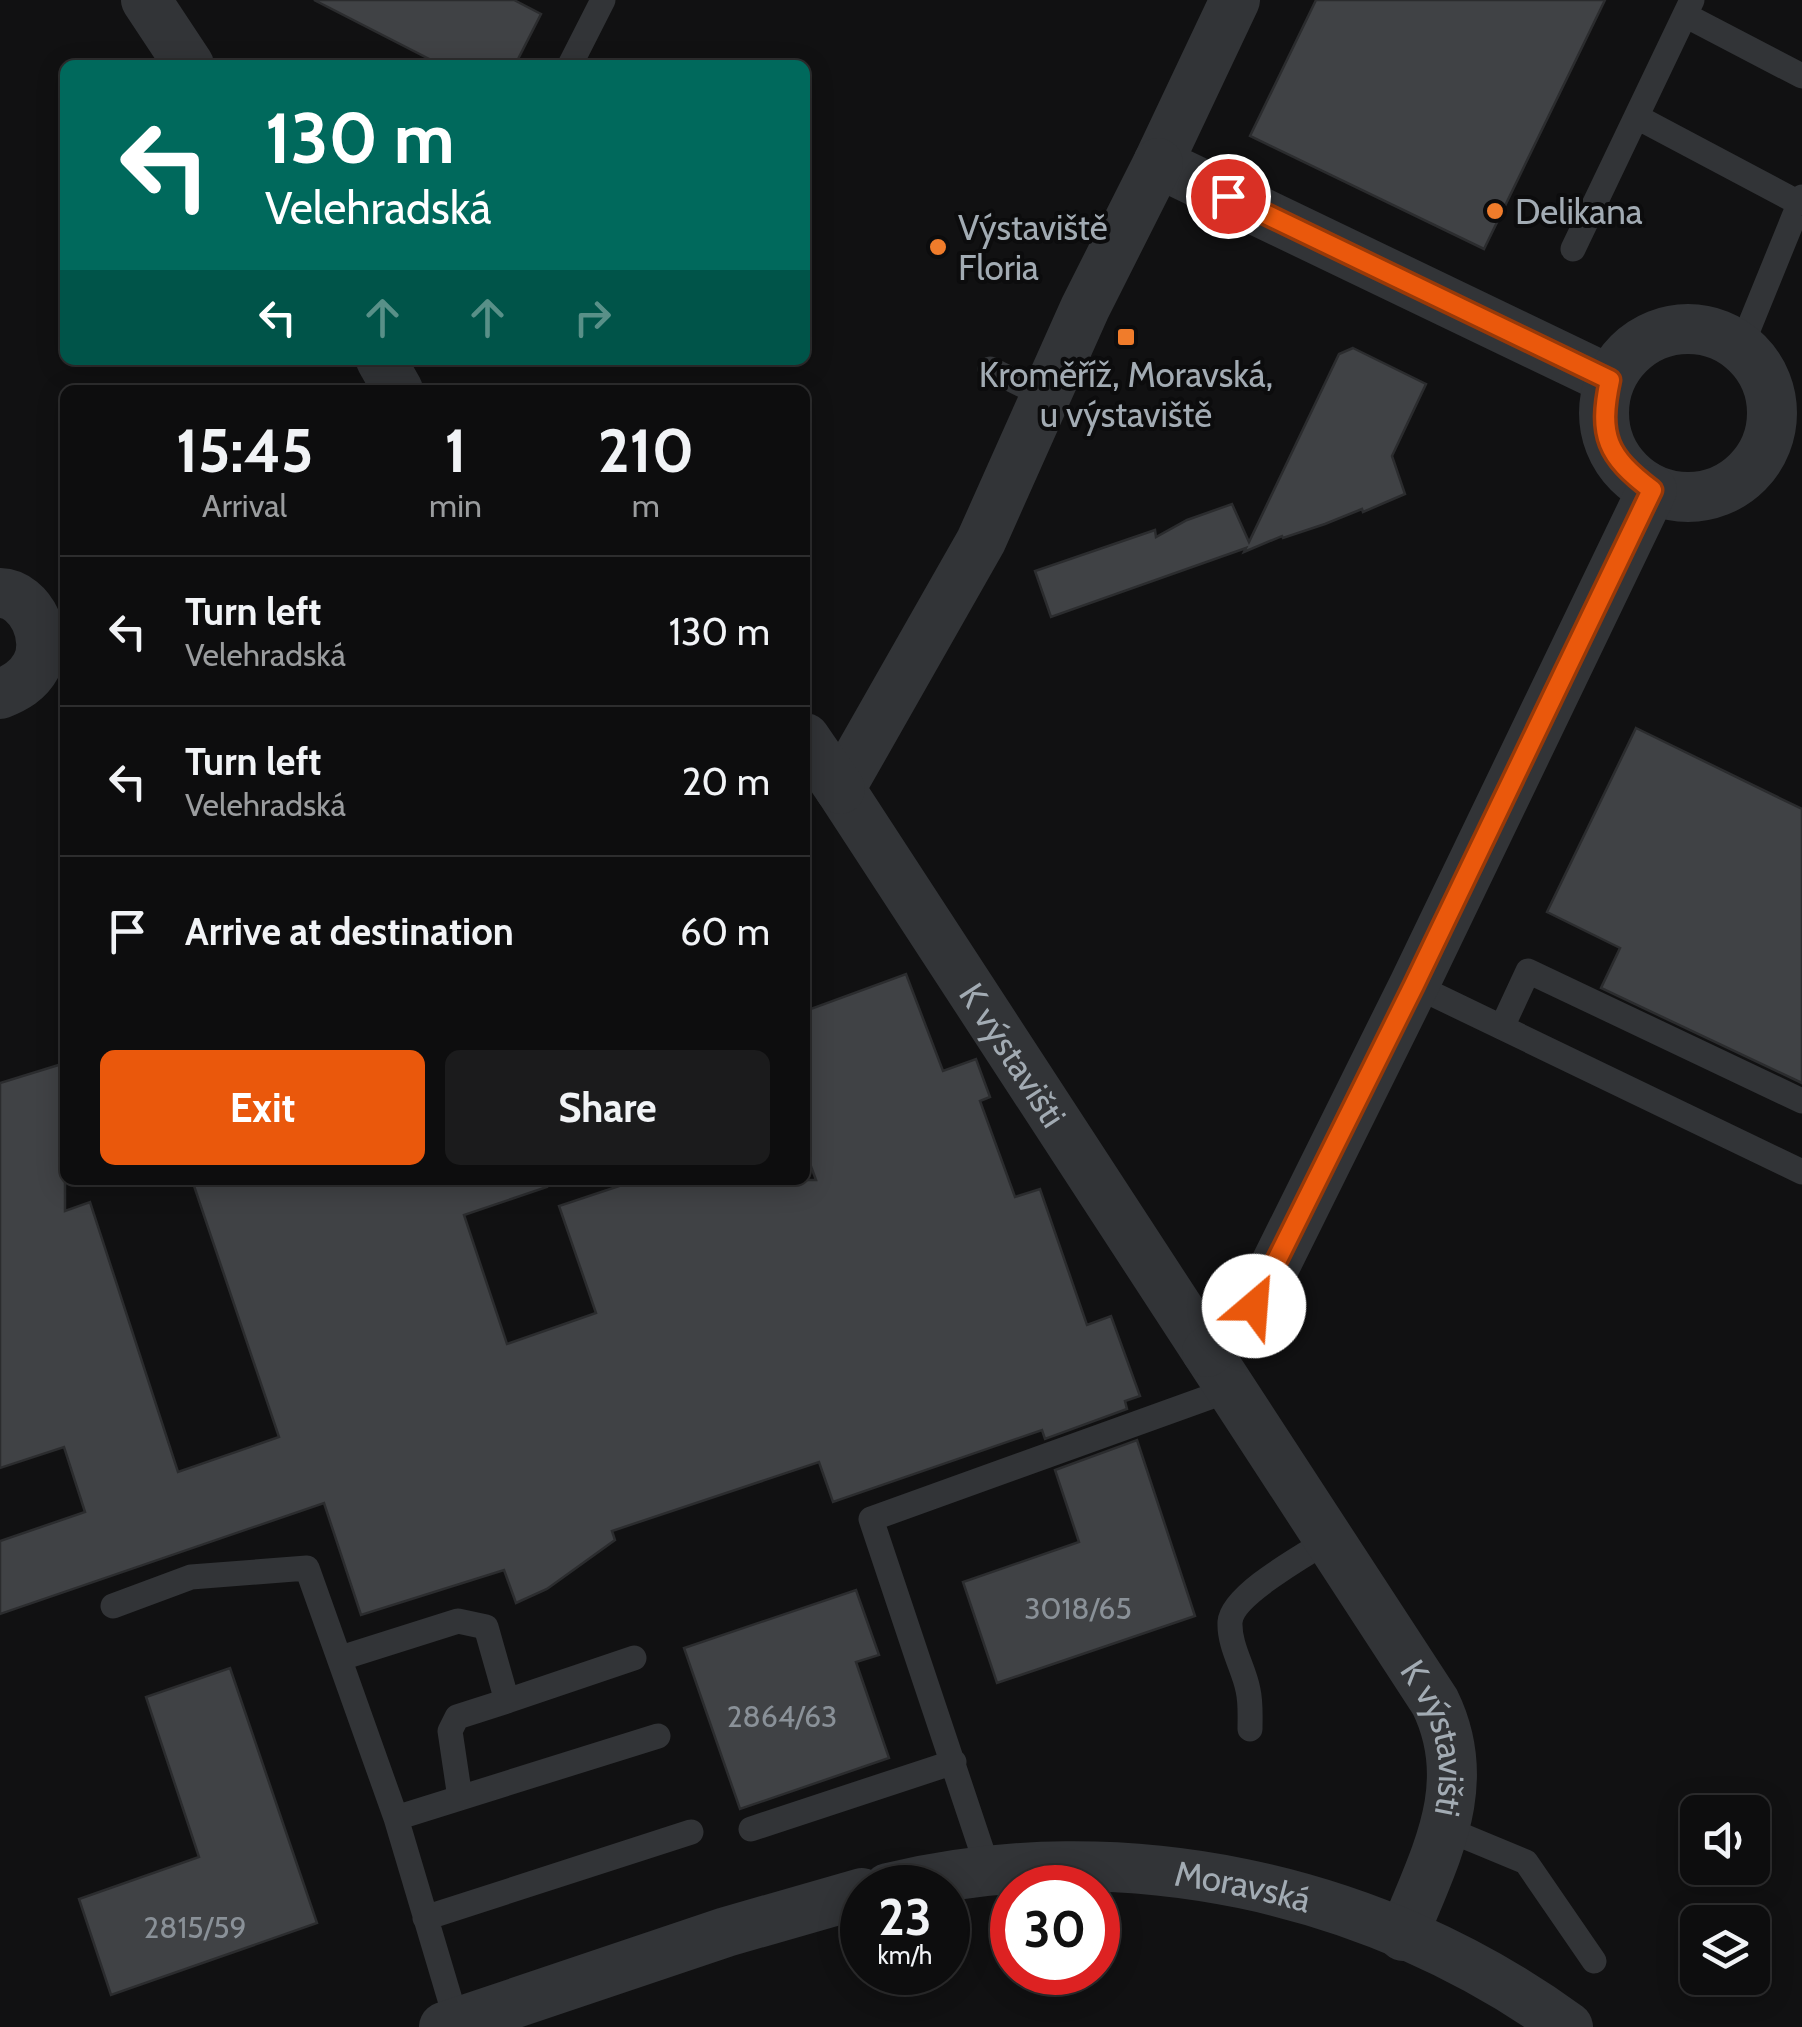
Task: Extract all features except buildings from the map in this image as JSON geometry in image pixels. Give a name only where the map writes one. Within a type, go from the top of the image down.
[{"type":"street","points":[[146,0],[186,60]]},
{"type":"street","points":[[810,745],[840,789],[982,541],[1084,308],[1235,0]]},
{"type":"street","points":[[1158,163],[1610,380]]},
{"type":"street","points":[[1682,328],[1714,332],[1741,347],[1762,370],[1772,399],[1772,430],[1781,465],[1712,495],[1682,498],[1652,490],[1626,471],[1608,444],[1603,412],[1610,380],[1627,354],[1652,336],[1682,328]]},
{"type":"street","points":[[1220,1370],[1237,1328],[1254,1306],[1414,985],[1652,490]]},
{"type":"street","points":[[0,593],[8,593],[31,609],[42,639],[39,663],[25,682],[0,694]]},
{"type":"street","name":"K výstavišti","points":[[840,789],[1415,1668],[1448,1730],[1454,1764],[1453,1795],[1403,1936]]},
{"type":"street","name":"Moravská","points":[[1120,1868],[1184,1871],[1292,1894],[1403,1936],[1528,1998],[1568,2027]]},
{"type":"street","name":"Moravská","points":[[970,1875],[990,1872]]},
{"type":"street","points":[[450,2025],[726,1932],[840,1900]]},
{"type":"lane","points":[[572,60],[602,0]]},
{"type":"lane","points":[[1573,249],[1689,7],[1802,76]]},
{"type":"lane","points":[[1637,117],[1800,200],[1741,347]]},
{"type":"lane","points":[[990,368],[1045,396]]},
{"type":"lane","points":[[1502,1027],[1528,971],[1802,1101]]},
{"type":"lane","points":[[1414,985],[1802,1172]]},
{"type":"lane","points":[[990,1872],[872,1518],[1220,1370]]},
{"type":"lane","points":[[1250,1729],[1249,1692],[1230,1620],[1238,1605],[1262,1584],[1330,1538]]},
{"type":"lane","points":[[113,1606],[191,1577],[306,1568],[396,1818],[426,1918],[450,2025]]},
{"type":"lane","points":[[340,1658],[458,1620],[486,1627],[507,1701]]},
{"type":"lane","points":[[460,1798],[450,1730],[457,1717],[634,1658]]},
{"type":"lane","points":[[396,1818],[658,1736]]},
{"type":"lane","points":[[751,1829],[954,1762]]},
{"type":"lane","points":[[1444,1828],[1526,1862],[1594,1961]]},
{"type":"lane","points":[[426,1918],[691,1832]]},
{"type":"place","name":"Delikana","points":[[1495,211]]},
{"type":"place","name":"Výstaviště Floria","points":[[938,247]]},
{"type":"place","name":"Kroměříž, Moravská, u výstaviště","points":[[1126,337]]},
{"type":"route","points":[[1228,196],[1610,380],[1603,412],[1608,444],[1626,471],[1652,490],[1316,1186],[1254,1306]]}]
